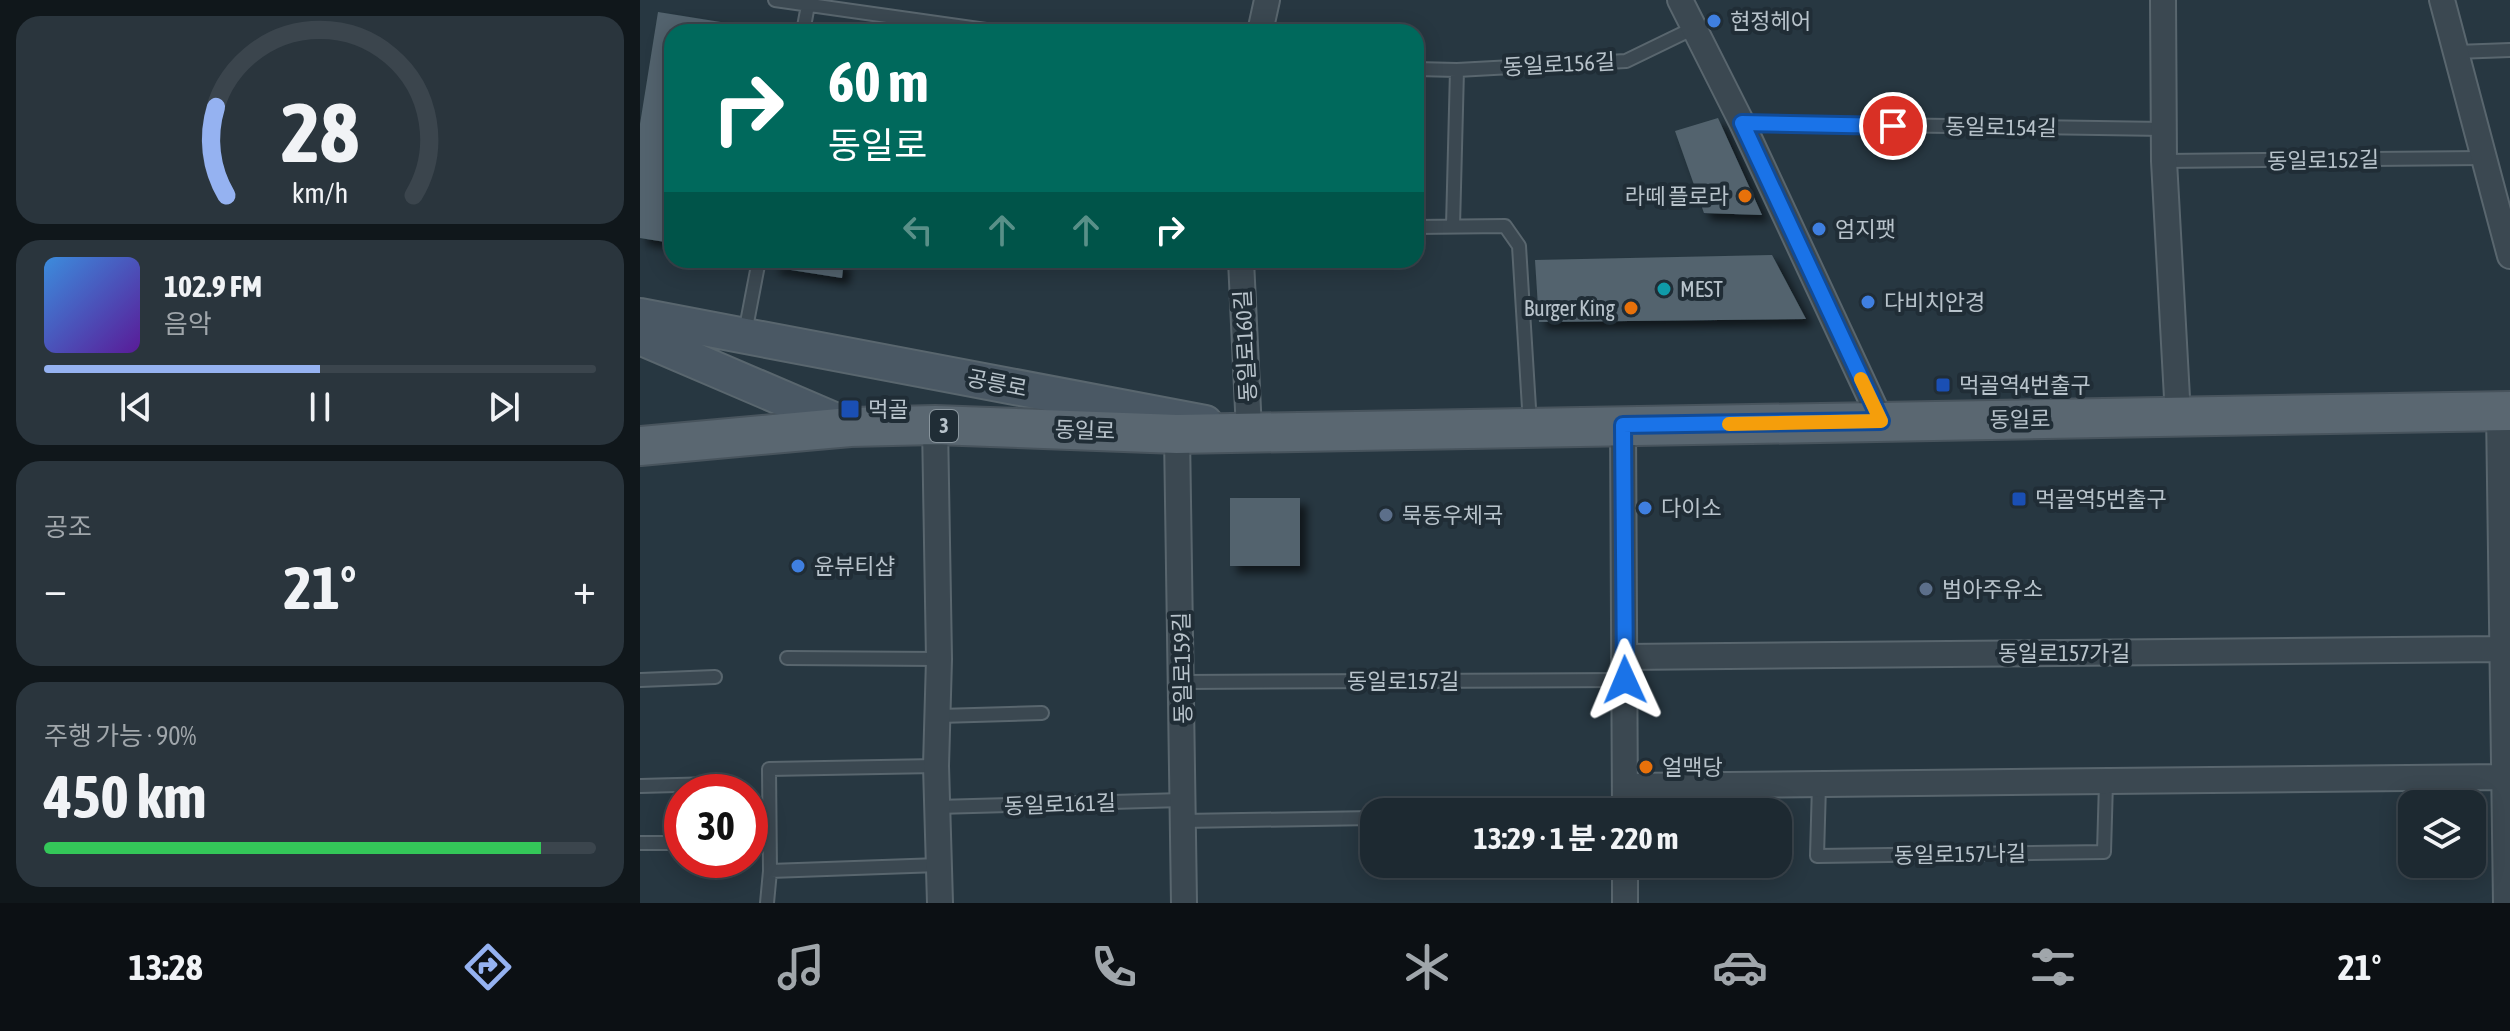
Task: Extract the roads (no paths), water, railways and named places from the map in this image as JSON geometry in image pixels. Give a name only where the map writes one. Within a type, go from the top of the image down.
[{"type":"main road","name":"동일로","points":[[640,446],[850,427],[935,425],[1177,434],[2505,411]]},
{"type":"street","points":[[1262,24],[1267,0]]},
{"type":"street","points":[[1680,0],[1742,123],[1881,421]]},
{"type":"street","points":[[2163,0],[2164,161],[2178,416]]},
{"type":"street","points":[[2442,0],[2483,158],[2503,203],[2510,256]]},
{"type":"street","name":"동일로160길","points":[[1241,268],[1249,431]]},
{"type":"street","name":"공릉로","points":[[640,316],[1249,431]]},
{"type":"street","points":[[640,337],[850,427]]},
{"type":"street","points":[[2505,411],[2503,649],[2504,777],[2508,828],[2506,903]]},
{"type":"street","points":[[935,425],[939,659],[936,766],[940,903]]},
{"type":"street","points":[[1623,425],[1625,798]]},
{"type":"street","name":"동일로159길","points":[[1177,434],[1184,903]]},
{"type":"street","name":"동일로157가길","points":[[1624,668],[2503,649]]},
{"type":"street","points":[[1625,786],[2504,777]]},
{"type":"street","points":[[1625,878],[1625,903]]},
{"type":"lane","points":[[775,0],[943,24]]},
{"type":"lane","points":[[804,24],[808,5]]},
{"type":"lane","name":"동일로156길","points":[[1424,69],[1626,61],[1694,28]]},
{"type":"lane","points":[[2456,52],[2510,50]]},
{"type":"lane","points":[[1453,226],[1457,70]]},
{"type":"lane","name":"동일로154길","points":[[1742,123],[2164,129]]},
{"type":"lane","name":"동일로152길","points":[[2164,161],[2483,158]]},
{"type":"lane","points":[[1424,227],[1505,226],[1519,246],[1530,427]]},
{"type":"lane","points":[[744,336],[757,268]]},
{"type":"lane","points":[[787,658],[939,659]]},
{"type":"lane","name":"동일로157길","points":[[1182,682],[1624,668]]},
{"type":"lane","points":[[640,680],[715,677]]},
{"type":"lane","points":[[939,716],[1042,713]]},
{"type":"lane","points":[[767,903],[770,871],[769,769],[936,766]]},
{"type":"lane","name":"동일로157나길","points":[[1819,785],[1817,856],[2104,852],[2106,782]]},
{"type":"lane","points":[[640,786],[664,785]]},
{"type":"lane","name":"동일로161길","points":[[937,807],[1183,811]]},
{"type":"lane","points":[[1183,811],[1360,817]]},
{"type":"lane","points":[[640,843],[664,843]]},
{"type":"lane","points":[[770,871],[939,865]]},
{"type":"place","name":"현정헤어","points":[[1714,21]]},
{"type":"place","name":"라떼 플로라","points":[[1745,196]]},
{"type":"place","name":"엄지팻","points":[[1819,229]]},
{"type":"place","name":"MEST","points":[[1664,289]]},
{"type":"place","name":"다비치안경","points":[[1868,302]]},
{"type":"place","name":"Burger King","points":[[1631,308]]},
{"type":"place","name":"먹골역4번출구","points":[[1943,385]]},
{"type":"place","name":"먹골","points":[[850,409]]},
{"type":"place","name":"먹골역5번출구","points":[[2019,499]]},
{"type":"place","name":"다이소","points":[[1645,508]]},
{"type":"place","name":"묵동우체국","points":[[1386,515]]},
{"type":"place","name":"윤뷰티샵","points":[[798,566]]},
{"type":"place","name":"범아주유소","points":[[1926,589]]},
{"type":"place","name":"얼맥당","points":[[1646,767]]}]
